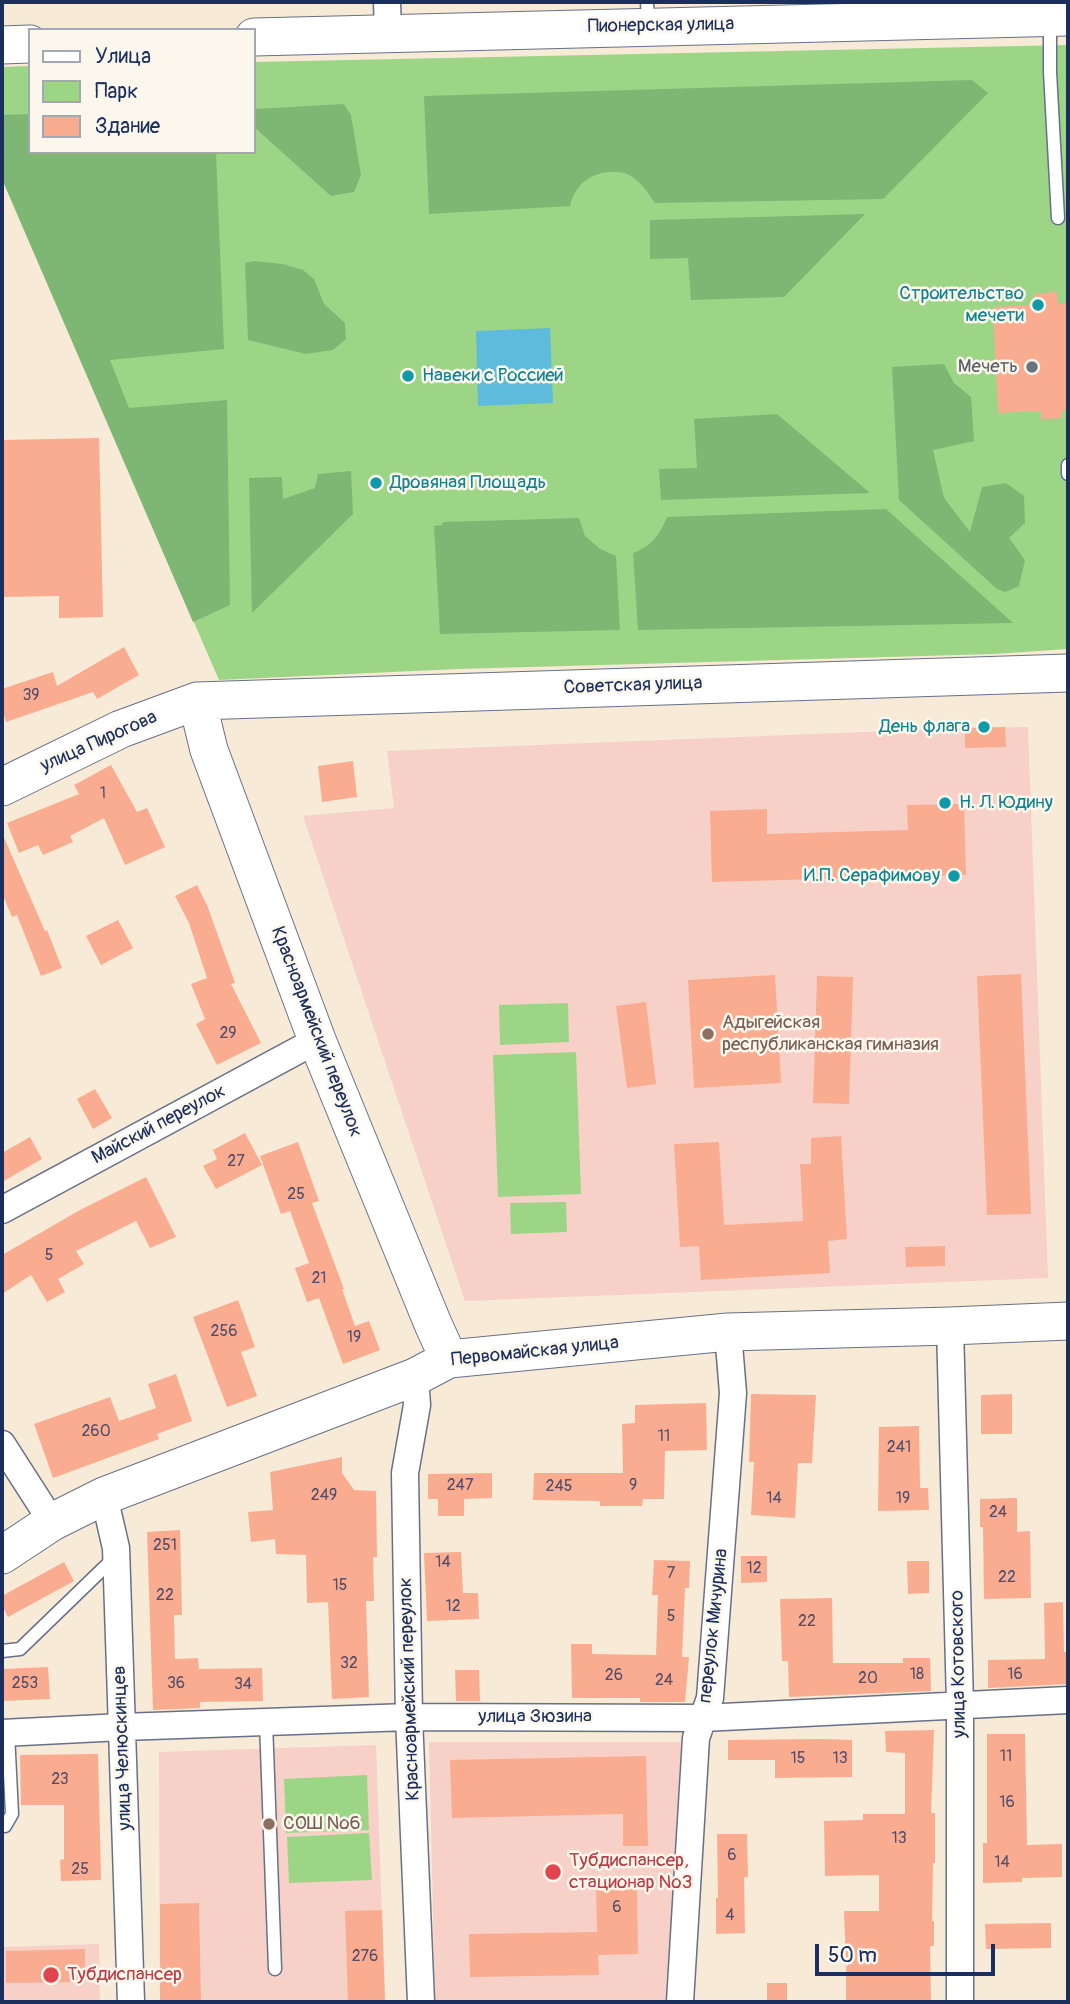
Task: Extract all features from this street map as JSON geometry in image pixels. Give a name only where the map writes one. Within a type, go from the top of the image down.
[{"type":"street","name":"Пионерская улица","points":[[256,37],[388,17],[648,14],[811,18],[1056,12]]},
{"type":"street","points":[[2,45],[28,44]]},
{"type":"street","name":"Советская улица","points":[[197,701],[1068,673]]},
{"type":"street","name":"улица Пирогова","points":[[2,787],[121,729],[197,701]]},
{"type":"street","name":"Красноармейский переулок","points":[[197,701],[209,750],[317,1040],[449,1359]]},
{"type":"street","name":"Майский переулок","points":[[2,1210],[317,1040]]},
{"type":"street","name":"Первомайская улица","points":[[2,1555],[52,1522],[104,1496],[415,1377],[449,1359],[728,1332],[1068,1321]]},
{"type":"street","name":"улица Котовского","points":[[950,1326],[960,1704],[960,2002]]},
{"type":"street","name":"переулок Мичурина","points":[[680,2002],[696,1738],[710,1698],[733,1393],[728,1332]]},
{"type":"street","name":"Красноармейский переулок","points":[[415,1377],[417,1405],[405,1473],[409,1717],[421,2002]]},
{"type":"street","points":[[2,1444],[52,1522]]},
{"type":"street","name":"улица Челюскинцев","points":[[104,1496],[117,1555],[131,2002]]},
{"type":"street","name":"улица Зюзина","points":[[5,1733],[409,1717],[703,1718],[1068,1700]]},
{"type":"lane","points":[[1056,12],[1050,72],[1058,218]]},
{"type":"lane","points":[[1068,465],[1068,474]]},
{"type":"lane","points":[[2,1651],[20,1649],[117,1555]]},
{"type":"lane","points":[[266,1722],[275,1969]]},
{"type":"lane","points":[[2,1826],[5,1826],[12,1814],[5,1733]]},
{"type":"shaded area","name":"Адыгейская республиканская гимназия","points":[[1028,727],[1048,1278],[465,1301],[303,816],[394,808],[387,751]]},
{"type":"shaded area","name":"Тубдиспансер, стационар №3","points":[[429,1742],[681,1742],[667,2002],[435,2002]]},
{"type":"shaded area","name":"СОШ №6","points":[[376,1745],[385,2002],[160,2002],[159,1752]]},
{"type":"shaded area","name":"Тубдиспансер","points":[[99,1944],[100,2002],[2,2002],[2,1947]]},
{"type":"green space","points":[[1068,45],[1068,649],[994,654],[458,669],[219,680],[2,179],[2,67],[28,66],[28,154],[256,154],[256,62]]},
{"type":"green space","points":[[972,80],[988,93],[883,199],[655,203],[637,180],[622,173],[607,172],[592,176],[580,185],[570,206],[429,214],[424,96]]},
{"type":"green space","points":[[344,104],[351,115],[361,175],[354,192],[331,196],[256,129],[256,109]]},
{"type":"green space","points":[[28,114],[28,154],[216,154],[224,349],[110,360],[129,408],[227,400],[230,605],[193,622],[2,179],[2,115]]},
{"type":"green space","points":[[865,214],[784,297],[691,300],[688,258],[650,259],[650,220]]},
{"type":"green space","points":[[254,261],[283,264],[303,270],[314,279],[324,304],[345,323],[346,339],[333,350],[306,354],[248,340],[245,263]]},
{"type":"green space","points":[[944,364],[954,383],[971,397],[974,441],[933,450],[944,498],[970,532],[982,487],[1006,483],[1024,496],[1025,523],[1009,538],[1025,560],[1019,586],[1005,592],[997,589],[899,500],[892,367]]},
{"type":"green space","points":[[777,414],[870,493],[661,500],[659,469],[697,468],[694,419]]},
{"type":"green space","points":[[351,471],[353,514],[252,613],[249,478],[282,477],[283,499],[315,488],[318,474]]},
{"type":"green space","points":[[886,509],[1013,623],[638,630],[633,553],[654,540],[667,517]]},
{"type":"green space","points":[[579,518],[585,536],[600,549],[616,556],[620,630],[440,634],[434,526],[442,525],[443,522]]},
{"type":"green space","points":[[568,1003],[569,1042],[500,1045],[499,1005]]},
{"type":"green space","points":[[576,1052],[581,1194],[498,1197],[493,1055]]},
{"type":"green space","points":[[566,1202],[567,1232],[511,1234],[510,1203]]},
{"type":"green space","points":[[367,1775],[369,1830],[286,1833],[284,1779]]},
{"type":"green space","points":[[369,1833],[372,1880],[289,1883],[287,1837]]},
{"type":"water","points":[[550,328],[553,403],[478,406],[476,331]]},
{"type":"building","name":"Мечеть","points":[[1057,292],[1058,304],[1068,303],[1068,410],[1062,411],[1062,418],[1041,419],[1041,411],[998,413],[993,307],[1035,305],[1034,294]]},
{"type":"building","points":[[99,438],[103,617],[59,618],[59,596],[2,597],[2,440]]},
{"type":"building","points":[[124,647],[139,675],[97,699],[93,692],[6,722],[2,708],[2,689],[53,672],[57,686]]},
{"type":"building","points":[[1005,727],[1006,747],[965,748],[965,728]]},
{"type":"building","points":[[353,761],[357,797],[322,802],[318,766]]},
{"type":"building","points":[[111,765],[137,812],[147,808],[165,847],[125,865],[104,818],[70,836],[73,842],[43,855],[38,845],[19,853],[7,823],[79,794],[74,785]]},
{"type":"building","points":[[964,804],[966,875],[712,882],[710,811],[767,809],[767,834],[908,830],[907,805]]},
{"type":"building","points":[[2,833],[62,968],[41,976],[17,915],[12,917],[2,893]]},
{"type":"building","points":[[197,885],[235,983],[231,984],[261,1043],[217,1065],[196,1024],[205,1019],[191,984],[207,978],[189,923],[175,896]]},
{"type":"building","points":[[118,920],[133,948],[101,965],[86,936]]},
{"type":"building","points":[[1021,974],[1031,1214],[987,1215],[977,976]]},
{"type":"building","points":[[775,975],[781,1083],[694,1088],[688,980]]},
{"type":"building","points":[[817,976],[853,977],[849,1104],[813,1103]]},
{"type":"building","points":[[646,1002],[656,1084],[627,1088],[616,1006]]},
{"type":"building","points":[[95,1089],[112,1118],[93,1129],[77,1099]]},
{"type":"building","points":[[245,1133],[262,1165],[216,1189],[203,1166],[217,1159],[213,1150]]},
{"type":"building","points":[[841,1136],[847,1239],[828,1241],[830,1273],[701,1280],[699,1246],[680,1247],[674,1144],[719,1142],[724,1225],[803,1221],[800,1164],[811,1164],[811,1138]]},
{"type":"building","points":[[30,1137],[42,1159],[2,1182],[2,1153]]},
{"type":"building","points":[[298,1142],[319,1201],[312,1203],[355,1326],[369,1321],[380,1350],[343,1364],[319,1298],[307,1302],[295,1268],[309,1263],[290,1211],[281,1214],[260,1156]]},
{"type":"building","points":[[146,1177],[176,1237],[150,1248],[136,1221],[76,1251],[84,1264],[58,1279],[65,1292],[47,1302],[31,1275],[2,1294],[2,1255],[80,1210]]},
{"type":"building","points":[[945,1246],[945,1266],[906,1267],[905,1247]]},
{"type":"building","points":[[238,1300],[255,1347],[241,1352],[257,1396],[227,1407],[193,1317]]},
{"type":"building","points":[[176,1374],[192,1421],[157,1434],[159,1439],[53,1478],[34,1424],[110,1397],[119,1421],[156,1408],[148,1384]]},
{"type":"building","points":[[751,1394],[816,1395],[812,1463],[798,1463],[795,1518],[751,1515],[754,1462],[749,1462]]},
{"type":"building","points":[[1012,1394],[1012,1434],[981,1434],[981,1395]]},
{"type":"building","points":[[706,1403],[707,1450],[665,1451],[664,1499],[643,1499],[642,1506],[600,1506],[600,1501],[533,1500],[534,1473],[623,1473],[622,1424],[635,1423],[635,1405]]},
{"type":"building","points":[[919,1426],[920,1488],[928,1488],[929,1510],[878,1511],[879,1427]]},
{"type":"building","points":[[342,1457],[342,1473],[354,1490],[376,1491],[377,1557],[373,1557],[374,1601],[366,1601],[369,1697],[332,1699],[328,1602],[307,1603],[306,1555],[276,1554],[275,1539],[251,1542],[248,1512],[273,1510],[270,1472]]},
{"type":"building","points":[[492,1473],[492,1498],[464,1499],[464,1516],[438,1516],[438,1499],[428,1499],[428,1474]]},
{"type":"building","points":[[1017,1498],[1017,1532],[1030,1531],[1031,1598],[984,1599],[980,1499]]},
{"type":"building","points":[[180,1530],[182,1615],[174,1615],[175,1659],[198,1658],[199,1669],[262,1668],[263,1701],[200,1702],[200,1708],[153,1710],[147,1532]]},
{"type":"building","points":[[461,1552],[463,1593],[478,1593],[479,1619],[427,1621],[424,1553]]},
{"type":"building","points":[[741,1556],[767,1556],[767,1582],[741,1583]]},
{"type":"building","points":[[654,1560],[690,1561],[689,1588],[685,1588],[682,1657],[689,1657],[685,1702],[640,1702],[640,1698],[572,1698],[571,1644],[592,1644],[592,1654],[656,1655],[658,1595],[652,1595]]},
{"type":"building","points":[[907,1561],[929,1561],[929,1593],[908,1594]]},
{"type":"building","points":[[64,1562],[74,1581],[8,1617],[2,1605],[2,1596]]},
{"type":"building","points":[[832,1598],[833,1663],[903,1663],[903,1658],[930,1658],[931,1691],[789,1697],[788,1661],[782,1661],[780,1599]]},
{"type":"building","points":[[1063,1602],[1068,1684],[988,1688],[988,1660],[1045,1659],[1044,1603]]},
{"type":"building","points":[[48,1667],[50,1699],[2,1701],[2,1669]]},
{"type":"building","points":[[455,1670],[479,1670],[480,1701],[456,1701]]},
{"type":"building","points":[[934,1730],[931,1813],[935,1813],[935,1863],[932,1921],[934,1946],[930,1946],[931,2002],[846,2002],[844,1911],[879,1911],[879,1875],[825,1876],[824,1821],[863,1820],[863,1814],[905,1814],[905,1753],[886,1752],[885,1731]]},
{"type":"building","points":[[987,1734],[1025,1734],[1027,1845],[1062,1844],[1062,1877],[983,1883],[983,1843],[987,1843]]},
{"type":"building","points":[[728,1740],[852,1740],[852,1777],[775,1778],[775,1760],[728,1760]]},
{"type":"building","points":[[98,1754],[101,1880],[61,1881],[60,1860],[64,1859],[64,1805],[21,1805],[20,1755]]},
{"type":"building","points":[[646,1756],[648,1846],[623,1846],[623,1814],[452,1818],[450,1760]]},
{"type":"building","points":[[717,1834],[747,1834],[748,1877],[744,1877],[745,1933],[716,1934]]},
{"type":"building","points":[[637,1884],[638,1954],[598,1955],[599,1975],[470,1977],[469,1934],[597,1932],[596,1885]]},
{"type":"building","points":[[199,1903],[201,2002],[160,2002],[160,1904]]},
{"type":"building","points":[[382,1910],[385,2002],[348,2002],[345,1911]]},
{"type":"building","points":[[1051,1923],[1051,1948],[986,1949],[985,1924]]},
{"type":"building","points":[[85,1949],[85,1982],[6,1983],[6,1951]]},
{"type":"building","points":[[767,1983],[787,1983],[787,2002],[767,2002]]},
{"type":"place","name":"Строительство мечети","points":[[1038,305]]},
{"type":"place","name":"Мечеть","points":[[1032,367]]},
{"type":"place","name":"Навеки с Россией","points":[[408,376]]},
{"type":"place","name":"Дровяная Площадь","points":[[376,483]]},
{"type":"place","name":"День флага","points":[[984,727]]},
{"type":"place","name":"Н. Л. Юдину","points":[[945,803]]},
{"type":"place","name":"И.П. Серафимову","points":[[954,876]]},
{"type":"place","name":"Адыгейская республиканская гимназия","points":[[708,1034]]},
{"type":"place","name":"СОШ №6","points":[[269,1824]]},
{"type":"place","name":"Тубдиспансер, стационар №3","points":[[553,1872]]},
{"type":"place","name":"Тубдиспансер","points":[[51,1975]]}]
